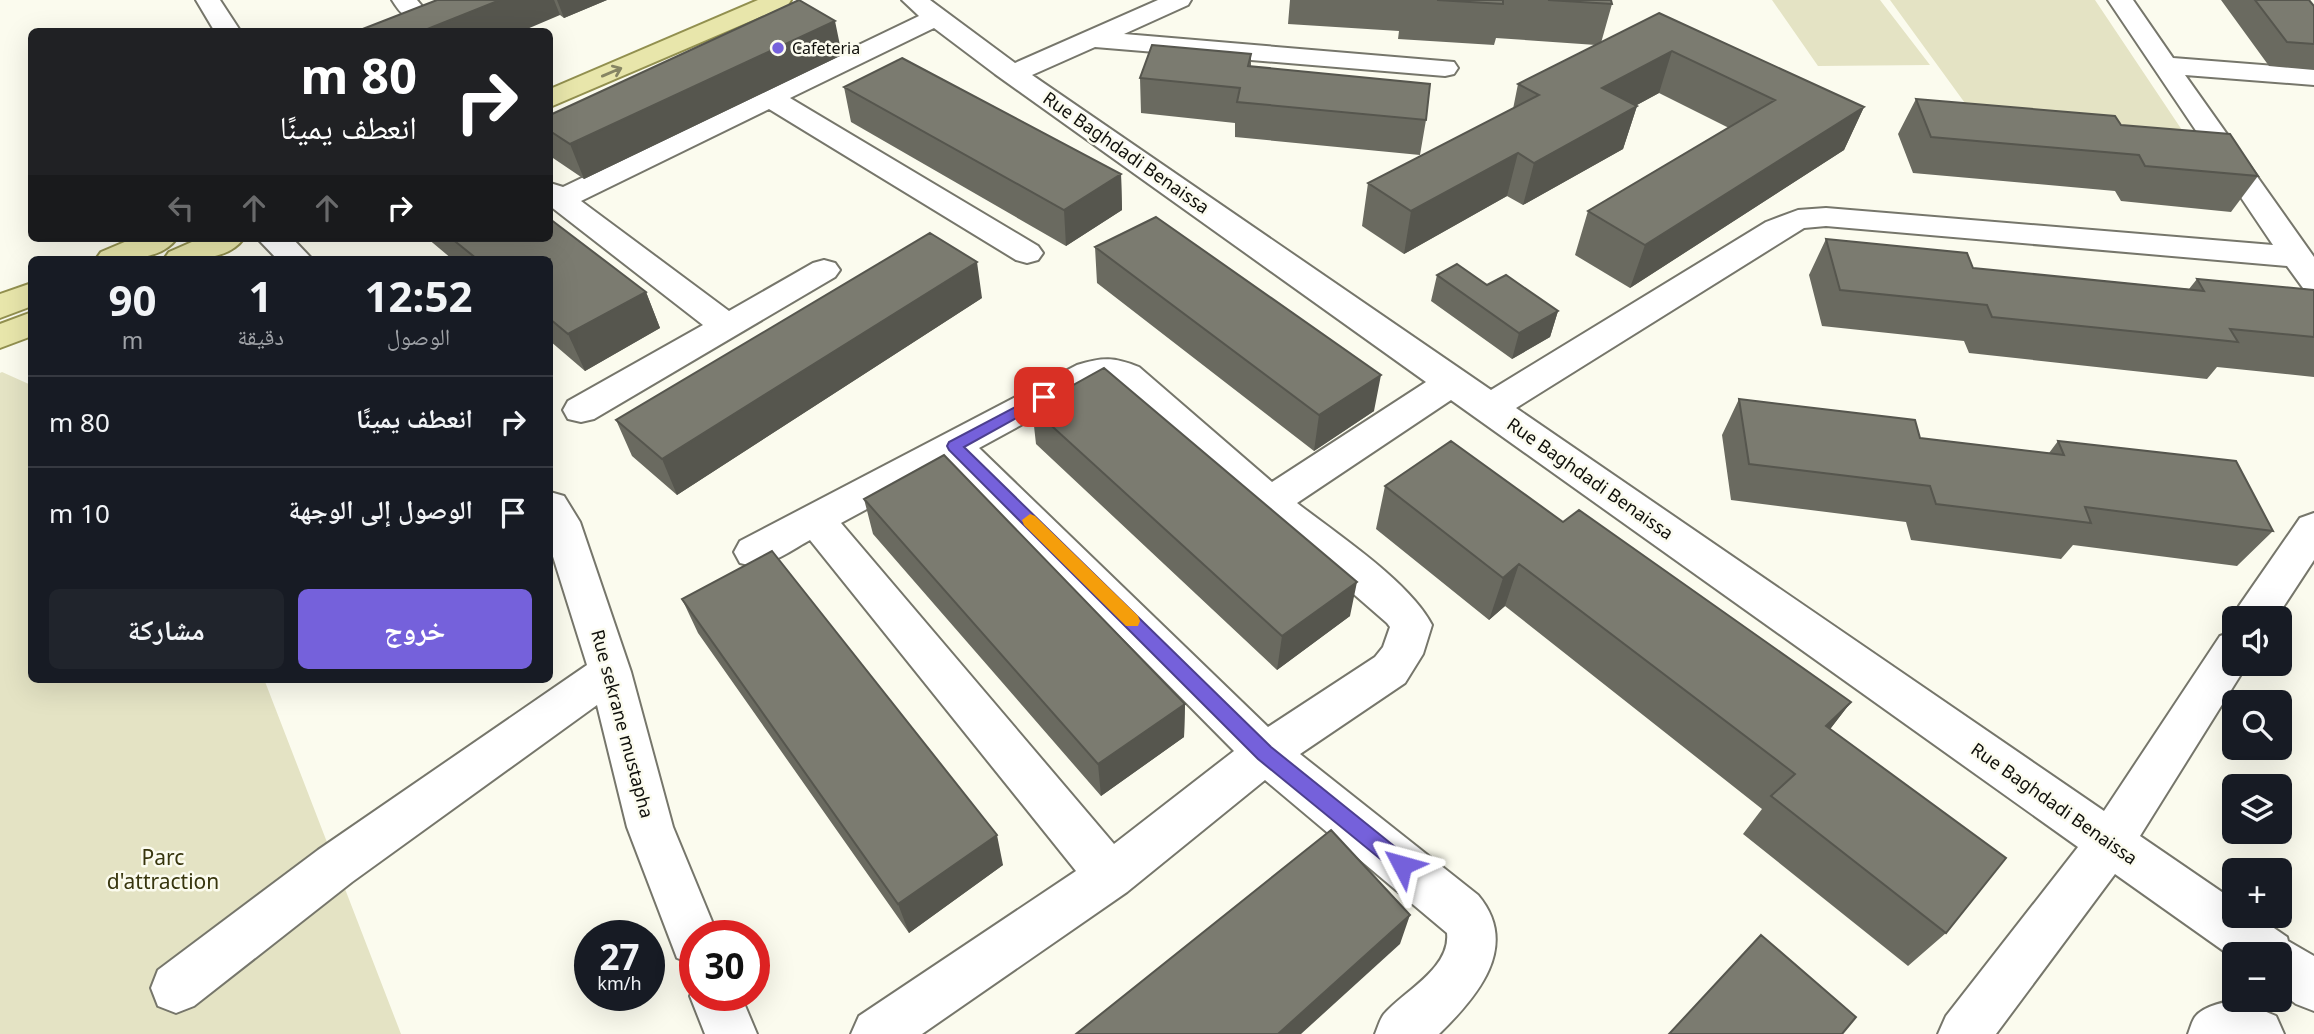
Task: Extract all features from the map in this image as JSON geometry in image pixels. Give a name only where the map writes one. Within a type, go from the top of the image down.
[{"type":"main road","points":[[553,73],[723,0]]},
{"type":"main road","points":[[553,98],[779,0]]},
{"type":"main road","points":[[119,256],[152,242]]},
{"type":"main road","points":[[187,256],[219,242]]},
{"type":"main road","points":[[0,307],[28,295]]},
{"type":"main road","points":[[0,337],[28,325]]},
{"type":"street","points":[[208,0],[226,28]]},
{"type":"street","points":[[1013,74],[1179,0]]},
{"type":"street","points":[[2120,0],[2306,269]]},
{"type":"street","points":[[390,22],[418,5]]},
{"type":"street","points":[[727,326],[555,196],[770,98],[925,9]]},
{"type":"street","name":"Rue Baghdadi Benaissa","points":[[925,9],[1013,74],[2252,942]]},
{"type":"street","points":[[1092,39],[1445,68]]},
{"type":"street","points":[[2165,65],[2314,77]]},
{"type":"street","points":[[770,98],[1027,253]]},
{"type":"street","points":[[1489,408],[1777,229],[1798,219],[1826,217],[2306,269]]},
{"type":"street","points":[[277,242],[293,256]]},
{"type":"street","points":[[581,410],[824,270]]},
{"type":"street","points":[[754,552],[1089,373],[1112,369],[1127,375],[1270,502],[1385,596],[1411,625],[1402,654],[1390,670],[1265,753],[1110,876],[877,1034]]},
{"type":"street","points":[[1270,502],[1452,382]]},
{"type":"street","points":[[954,446],[1265,753],[1461,912],[1471,926],[1471,947],[1465,968],[1454,983],[1401,1034]]},
{"type":"street","name":"Rue sekrane mustapha","points":[[553,510],[561,522],[610,672],[650,827],[686,920]]},
{"type":"street","points":[[815,519],[1110,876]]},
{"type":"street","points":[[2262,606],[2314,528]]},
{"type":"street","points":[[1964,1034],[2110,843],[2222,668]]},
{"type":"street","points":[[176,988],[335,866],[610,672]]},
{"type":"street","points":[[2292,970],[2314,986]]},
{"type":"street","points":[[722,1011],[731,1034]]},
{"type":"street","points":[[2214,1034],[2224,1027],[2239,1025],[2258,1034]]},
{"type":"green space","points":[[1772,0],[1880,0],[1930,65],[1818,66]]},
{"type":"green space","points":[[1890,0],[2095,0],[2192,145],[1978,121]]},
{"type":"green space","name":"Parc d'attraction","points":[[0,373],[28,384],[28,683],[266,683],[401,1034],[0,1034]]},
{"type":"building","points":[[437,0],[500,0],[430,28],[365,28]]},
{"type":"building","points":[[799,0],[835,21],[570,144],[553,133],[553,114]]},
{"type":"building","points":[[1437,0],[1503,0],[1503,4]]},
{"type":"building","points":[[1548,0],[1611,0],[1612,4]]},
{"type":"building","points":[[2255,0],[2309,0],[2314,6],[2314,44],[2287,42]]},
{"type":"building","points":[[1659,13],[1864,107],[1645,245],[1588,211],[1775,100],[1672,51],[1602,88],[1637,106],[1534,163],[1518,153],[1411,211],[1368,183],[1539,95],[1518,84]]},
{"type":"building","points":[[1152,45],[1251,54],[1248,66],[1430,84],[1426,120],[1237,102],[1240,88],[1140,78]]},
{"type":"building","points":[[902,58],[1121,174],[1064,210],[844,87]]},
{"type":"building","points":[[1916,99],[2115,116],[2121,125],[2230,134],[2258,176],[2145,166],[2139,155],[1931,137]]},
{"type":"building","points":[[1156,217],[1381,375],[1319,415],[1095,247]]},
{"type":"building","points":[[553,221],[646,292],[568,334],[553,322],[553,256],[473,256],[456,242],[553,242]]},
{"type":"building","points":[[930,233],[977,262],[662,459],[616,420]]},
{"type":"building","points":[[1826,239],[1967,253],[1973,268],[2204,291],[2197,279],[2314,290],[2314,337],[2230,329],[2238,342],[1992,317],[1987,305],[1840,290]]},
{"type":"building","points":[[1457,264],[1487,285],[1506,275],[1558,311],[1519,333],[1437,275]]},
{"type":"building","points":[[1104,368],[1357,582],[1282,636],[1032,408]]},
{"type":"building","points":[[1739,399],[1915,420],[1920,438],[2064,455],[2058,441],[2236,461],[2273,531],[2085,507],[2091,523],[1936,504],[1930,486],[1749,464]]},
{"type":"building","points":[[1451,441],[1563,522],[1579,510],[1851,702],[1826,726],[2006,858],[1946,933],[1771,796],[1795,774],[1519,564],[1503,578],[1385,486]]},
{"type":"building","points":[[944,455],[1185,704],[1098,764],[864,499]]},
{"type":"building","points":[[772,551],[997,835],[898,904],[682,599]]},
{"type":"building","points":[[1331,830],[1410,915],[1278,1034],[1076,1034]]},
{"type":"building","points":[[1761,935],[1856,1017],[1842,1034],[1669,1034]]},
{"type":"slow traffic","points":[[1030,520],[1132,621]]},
{"type":"place","name":"Cafeteria","points":[[778,48]]},
{"type":"route","points":[[1044,397],[954,446],[1265,753],[1402,865]]}]
